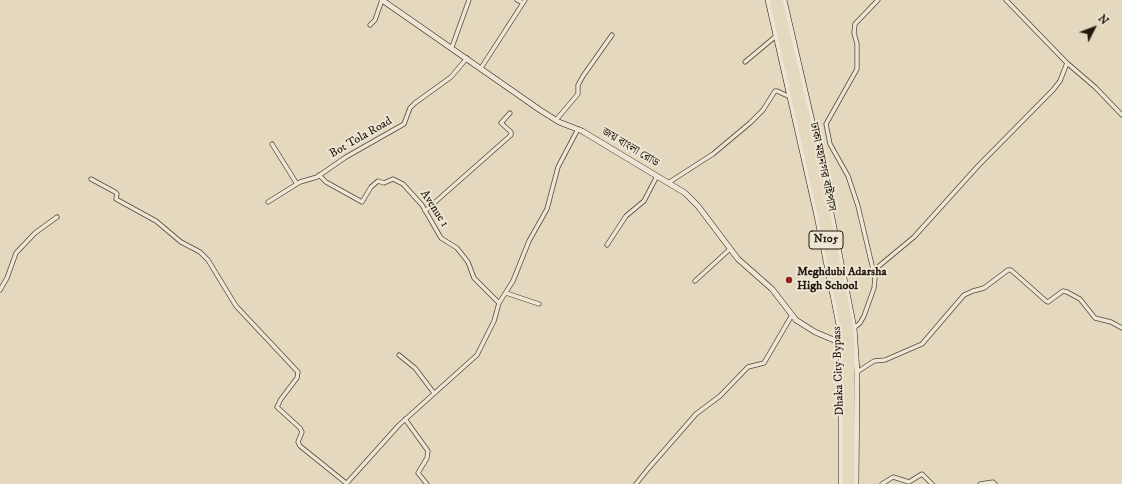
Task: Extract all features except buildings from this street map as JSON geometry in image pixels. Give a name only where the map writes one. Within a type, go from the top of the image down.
[{"type":"highway","name":"ঢাকা মহানগর বাইপাস","points":[[773,0],[821,214],[843,323],[846,381],[846,484]]},
{"type":"highway","name":"Dhaka City Bypass","points":[[779,0],[812,142],[849,323],[851,347],[852,484]]},
{"type":"main road","name":"জয় বাংলা রোড","points":[[382,0],[556,120],[578,129],[657,176],[694,202],[730,249],[746,267],[772,289],[792,315],[804,326],[840,343]]},
{"type":"main road","points":[[768,0],[827,263],[840,343],[841,484]]},
{"type":"main road","points":[[784,0],[831,207],[854,328],[857,372],[856,484]]},
{"type":"street","points":[[370,25],[375,20],[382,0]]},
{"type":"street","points":[[452,47],[469,0]]},
{"type":"street","points":[[481,68],[524,2],[517,0]]},
{"type":"street","points":[[854,328],[862,320],[875,283],[858,206],[848,176],[830,144],[826,124],[857,69],[857,44],[854,33],[855,24],[878,0]]},
{"type":"street","points":[[1006,0],[1067,63],[1095,87],[1122,115]]},
{"type":"street","points":[[556,120],[578,94],[578,85],[583,76],[612,35]]},
{"type":"street","points":[[745,62],[776,36]]},
{"type":"street","name":"Bot Tola Road","points":[[268,202],[297,184],[319,175],[346,157],[404,124],[410,108],[451,77],[467,58]]},
{"type":"street","points":[[873,271],[914,237],[978,166],[1053,90],[1060,81],[1067,63]]},
{"type":"street","points":[[668,183],[712,154],[750,123],[763,110],[775,91],[790,98]]},
{"type":"street","points":[[425,211],[511,135],[511,132],[500,123],[510,113]]},
{"type":"street","points":[[91,179],[115,192],[117,199],[156,221],[181,242],[200,252],[208,260],[236,306],[298,372],[297,378],[277,408],[300,428],[302,432],[298,442],[300,446],[346,484],[405,419],[477,355],[494,321],[499,303],[516,275],[527,244],[547,209],[558,167],[578,129]]},
{"type":"street","points":[[272,144],[297,184]]},
{"type":"street","name":"Avenue 1","points":[[319,175],[328,184],[351,194],[362,202],[377,182],[384,183],[391,180],[396,180],[411,192],[425,211],[441,238],[457,248],[468,262],[474,278],[499,303]]},
{"type":"street","points":[[607,245],[626,216],[644,201],[657,176]]},
{"type":"street","points":[[0,290],[7,278],[16,253],[35,233],[57,217]]},
{"type":"street","points":[[695,281],[730,249]]},
{"type":"street","points":[[857,372],[874,361],[890,358],[922,344],[964,296],[984,288],[1008,270],[1011,270],[1046,301],[1048,302],[1063,291],[1066,292],[1080,299],[1095,318],[1111,322],[1122,328]]},
{"type":"street","points":[[506,293],[539,304]]},
{"type":"street","points":[[636,484],[696,414],[720,396],[748,367],[764,363],[792,315]]},
{"type":"street","points":[[399,355],[415,368],[434,393]]},
{"type":"street","points":[[405,419],[428,451],[427,458],[418,473],[427,484]]},
{"type":"street","points":[[882,484],[893,477],[909,482],[922,474],[932,484]]},
{"type":"street","points":[[980,484],[993,482],[995,484]]},
{"type":"place","name":"Meghdubi Adarsha High School","points":[[789,280]]}]
